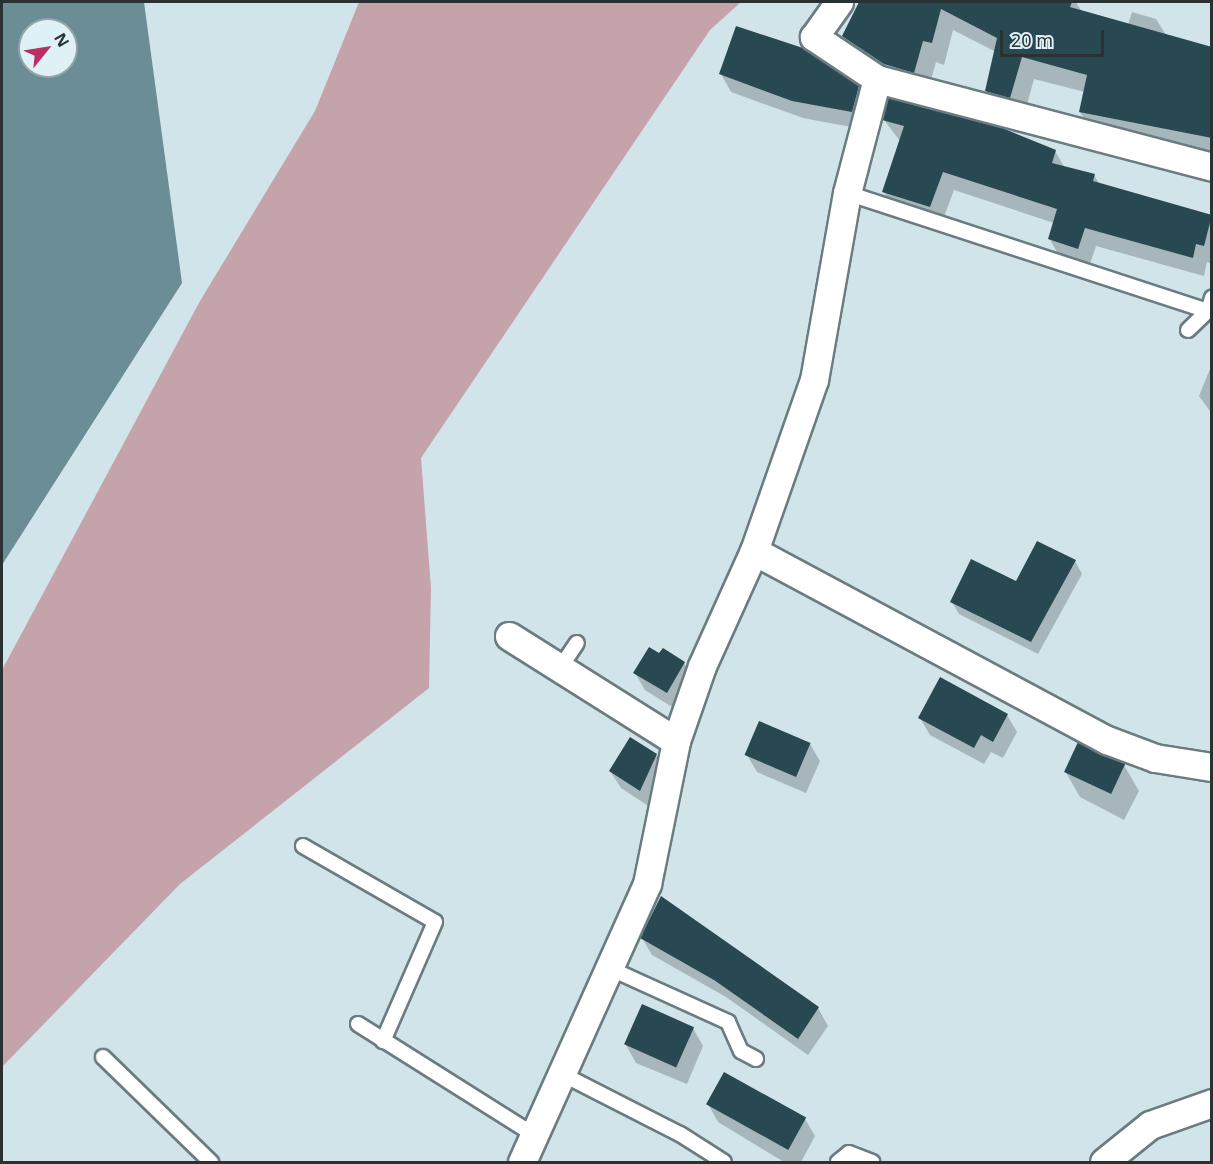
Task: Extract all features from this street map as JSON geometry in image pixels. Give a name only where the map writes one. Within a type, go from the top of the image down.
[{"type":"street","points":[[839,2],[814,37],[878,79],[1212,167]]},
{"type":"street","points":[[522,1162],[647,884],[676,741],[702,666],[754,551],[814,380],[847,193],[878,79]]},
{"type":"street","points":[[754,551],[1107,740],[1155,758],[1212,767]]},
{"type":"street","points":[[509,636],[676,741]]},
{"type":"street","points":[[1104,1162],[1150,1125],[1212,1103]]},
{"type":"lane","points":[[847,193],[1210,304],[1188,330]]},
{"type":"lane","points":[[560,668],[577,643]]},
{"type":"lane","points":[[303,846],[435,922],[383,1041]]},
{"type":"lane","points":[[609,968],[728,1022],[741,1051],[756,1059]]},
{"type":"lane","points":[[358,1024],[534,1135]]},
{"type":"lane","points":[[103,1058],[211,1162]]},
{"type":"lane","points":[[562,1074],[680,1134],[724,1162]]},
{"type":"lane","points":[[838,1162],[849,1153],[872,1162]]},
{"type":"shaded area","points":[[359,2],[741,2],[710,30],[421,458],[431,588],[429,688],[180,884],[2,1067],[2,670],[200,301],[315,111]]},
{"type":"water","points":[[2,2],[144,2],[182,283],[2,565]]},
{"type":"building","points":[[859,2],[1072,2],[1070,7],[1212,47],[1212,138],[1079,112],[1087,75],[1022,57],[1010,98],[985,91],[997,38],[941,9],[932,43],[923,41],[914,73],[884,64],[842,36]]},
{"type":"building","points":[[736,26],[803,48],[859,86],[852,112],[792,101],[719,74]]},
{"type":"building","points":[[888,98],[1002,128],[1056,150],[1052,163],[1095,174],[1093,181],[1212,215],[1204,246],[1196,244],[1193,258],[1085,228],[1078,249],[1048,239],[1057,209],[943,172],[930,207],[882,192],[904,126],[882,120]]},
{"type":"building","points":[[1037,541],[1076,560],[1031,642],[950,602],[971,559],[1016,581]]},
{"type":"building","points":[[649,647],[659,653],[663,648],[685,662],[667,693],[633,673]]},
{"type":"building","points":[[940,677],[1008,714],[993,742],[981,735],[974,748],[918,718]]},
{"type":"building","points":[[759,721],[811,743],[796,777],[745,755]]},
{"type":"building","points":[[630,737],[657,754],[640,791],[609,771]]},
{"type":"building","points":[[1078,742],[1125,764],[1111,794],[1064,772]]},
{"type":"building","points":[[661,896],[819,1007],[798,1039],[714,980],[640,938]]},
{"type":"building","points":[[642,1004],[694,1027],[676,1067],[624,1044]]},
{"type":"building","points":[[724,1072],[806,1118],[788,1150],[706,1104]]}]
